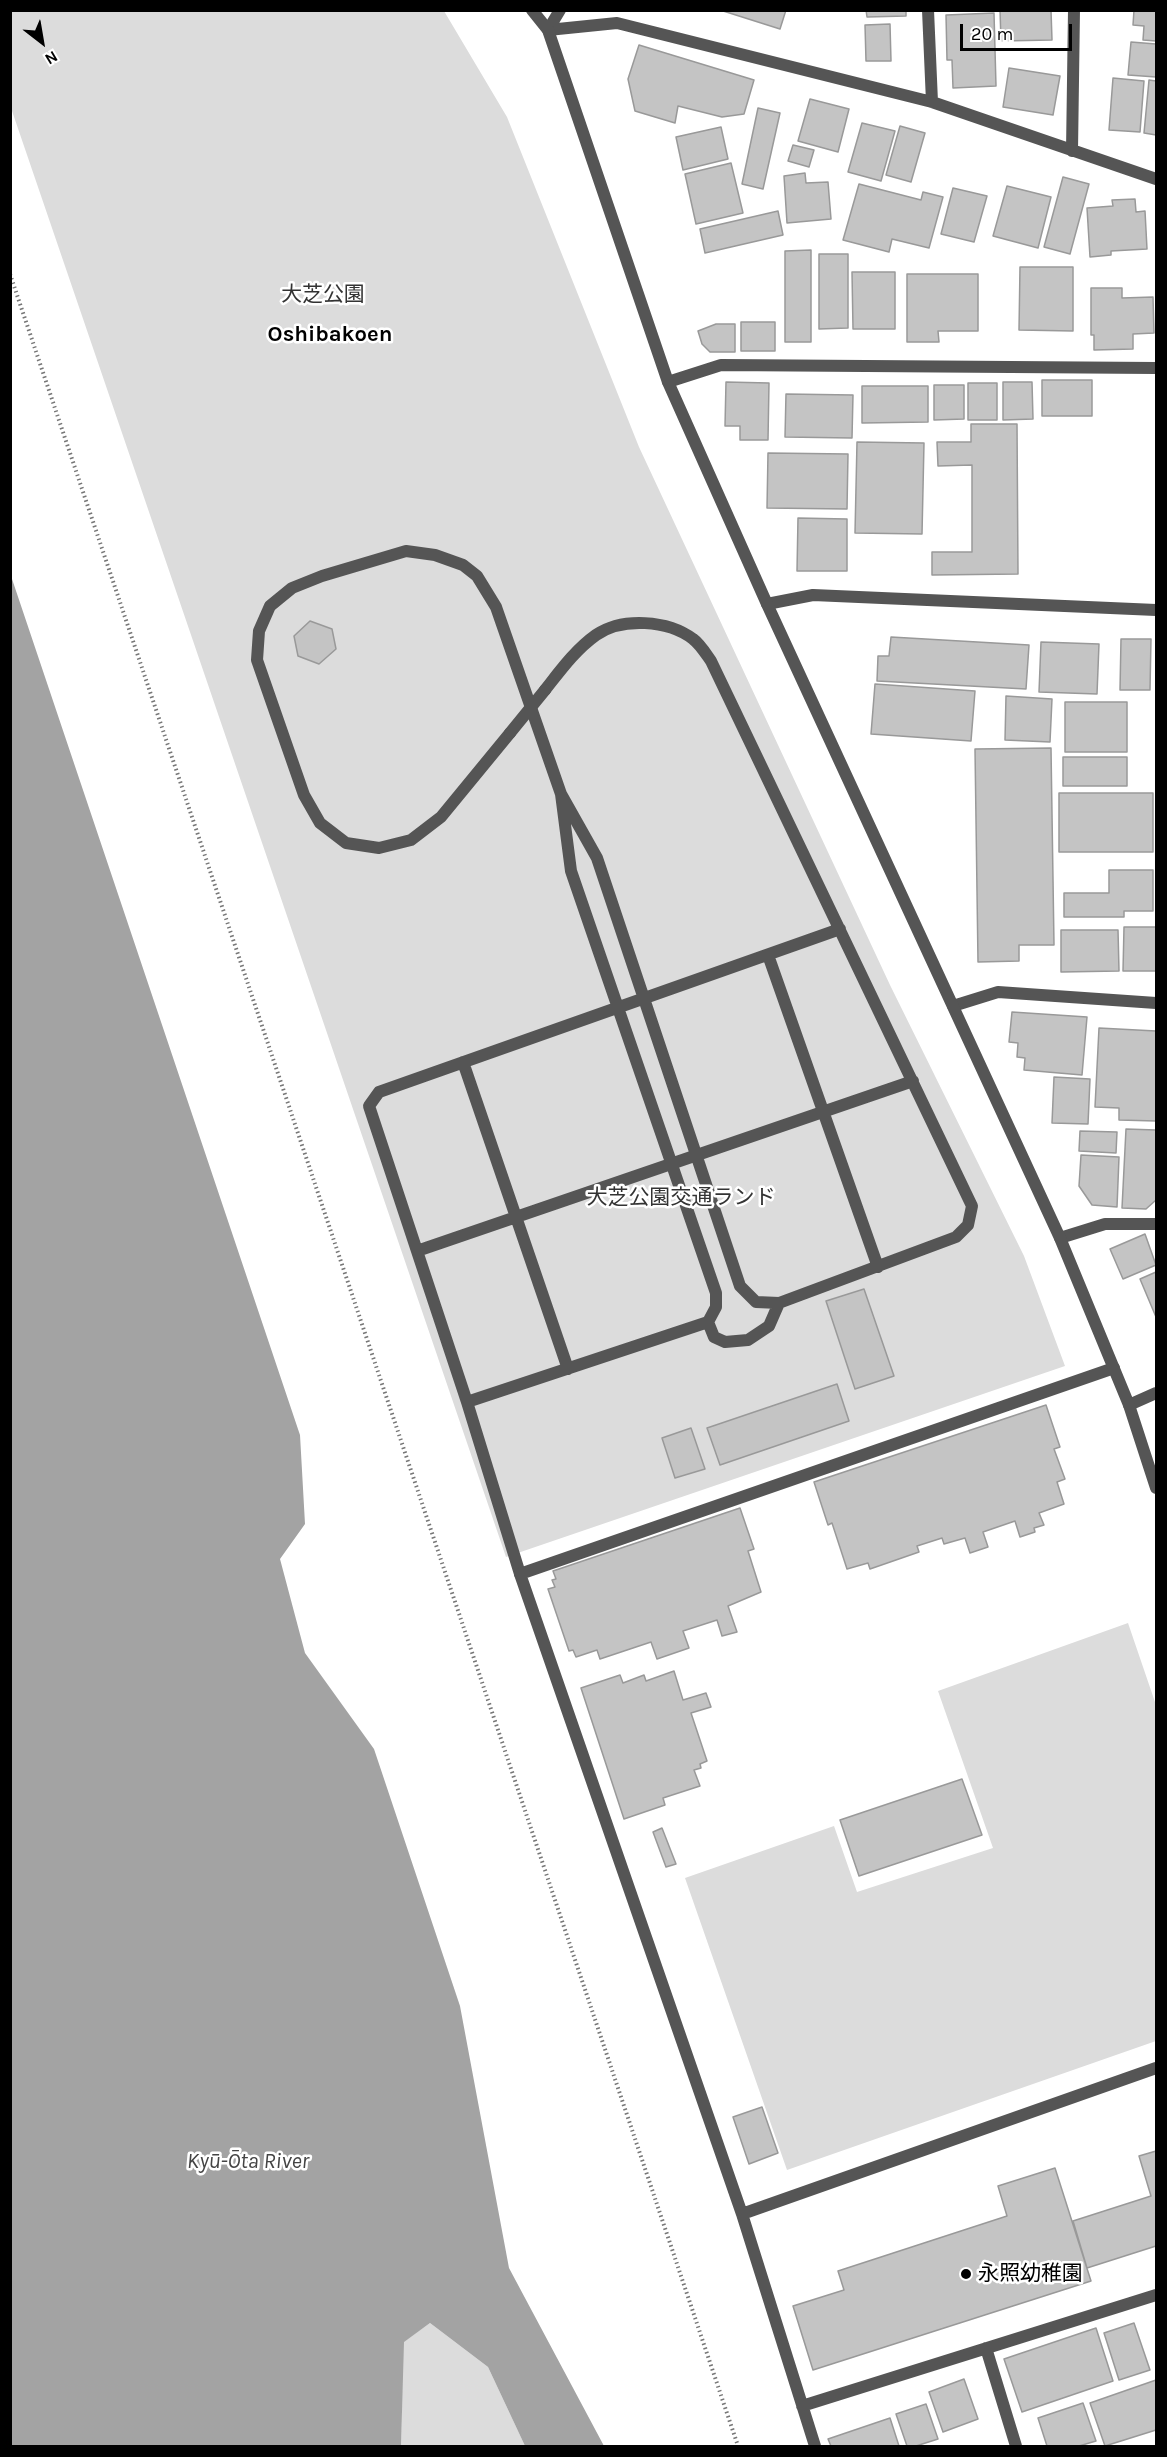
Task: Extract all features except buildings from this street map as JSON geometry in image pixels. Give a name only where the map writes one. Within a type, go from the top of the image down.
[{"type":"street","points":[[532,10],[548,30],[668,382],[767,604],[1060,1238],[1129,1405],[1156,1488]]},
{"type":"street","points":[[548,30],[560,10]]},
{"type":"street","points":[[928,10],[932,102]]},
{"type":"street","points":[[1072,152],[1074,10]]},
{"type":"street","points":[[548,30],[617,23],[932,102],[1156,179]]},
{"type":"street","points":[[668,382],[721,365],[1156,368]]},
{"type":"street","points":[[561,794],[496,607],[477,576],[463,565],[435,555],[406,551],[322,576],[292,588],[270,606],[259,631],[257,660],[304,795],[320,823],[346,843],[379,848],[411,840],[441,817],[510,733],[545,690],[568,660],[597,634],[626,624],[665,625],[693,639],[711,661],[972,1206],[968,1225],[956,1237],[779,1303],[756,1302],[740,1286],[597,858],[561,794]]},
{"type":"street","points":[[767,604],[813,595],[1156,610]]},
{"type":"street","points":[[467,1402],[708,1322],[716,1307],[716,1293],[571,871],[561,794]]},
{"type":"street","points":[[815,2446],[742,2214],[520,1575],[467,1402],[369,1106],[379,1092],[840,929]]},
{"type":"street","points":[[768,955],[878,1267]]},
{"type":"street","points":[[953,1006],[998,992],[1156,1003]]},
{"type":"street","points":[[463,1062],[568,1369]]},
{"type":"street","points":[[417,1251],[913,1081]]},
{"type":"street","points":[[1060,1238],[1105,1224],[1156,1224]]},
{"type":"street","points":[[708,1322],[714,1336],[725,1342],[748,1340],[768,1326],[779,1303]]},
{"type":"street","points":[[520,1575],[1114,1368]]},
{"type":"street","points":[[1129,1405],[1156,1393]]},
{"type":"street","points":[[742,2214],[1156,2068]]},
{"type":"street","points":[[802,2406],[1156,2295]]},
{"type":"street","points":[[986,2348],[1016,2446]]},
{"type":"path","points":[[10,274],[738,2446]]},
{"type":"green space","name":"大芝公園交通ランド","points":[[10,11],[444,11],[507,117],[639,447],[890,985],[1024,1256],[1065,1366],[506,1557],[11,108]]},
{"type":"green space","points":[[1128,1623],[1156,1705],[1156,2041],[787,2170],[685,1878],[834,1826],[857,1892],[993,1848],[938,1691]]},
{"type":"green space","points":[[430,2323],[488,2367],[525,2446],[401,2446],[403,2342]]},
{"type":"water","name":"Kyū-Ōta River","points":[[11,576],[300,1435],[305,1524],[280,1559],[305,1653],[374,1749],[460,2006],[509,2268],[604,2446],[525,2446],[488,2367],[430,2323],[404,2342],[401,2446],[11,2446]]},
{"type":"place","name":"永照幼稚園","points":[[966,2274]]},
{"type":"district","name":"Oshibakoen","points":[[330,335]]},
{"type":"park label","name":"大芝公園","points":[[323,295]]}]
